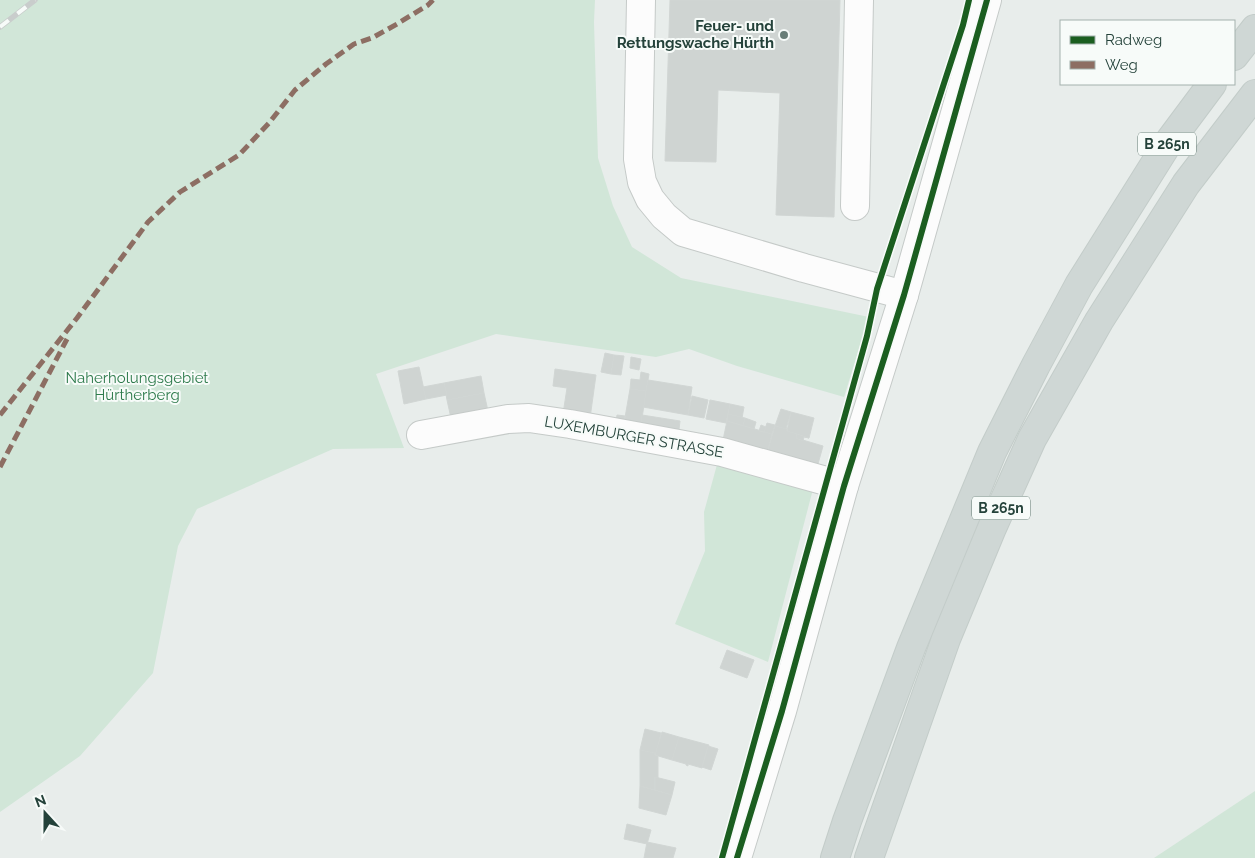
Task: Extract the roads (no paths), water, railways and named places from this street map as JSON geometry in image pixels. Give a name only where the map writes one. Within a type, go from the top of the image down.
[{"type":"main road","points":[[1235,55],[1255,29]]},
{"type":"main road","name":"B 265n","points":[[835,858],[911,648],[992,452],[1079,285],[1168,143],[1211,85]]},
{"type":"main road","name":"B 265n","points":[[869,858],[946,639],[992,528],[1032,439],[1099,321],[1186,184],[1255,94]]},
{"type":"street","points":[[641,0],[638,159],[642,182],[650,199],[664,216],[684,232],[804,268],[904,295]]},
{"type":"street","points":[[855,206],[859,0]]},
{"type":"street","points":[[737,858],[782,711],[844,486],[904,295],[987,0]]},
{"type":"street","name":"LUXEMBURGER STRASSE","points":[[421,435],[508,419],[529,418],[722,452],[844,486]]},
{"type":"railway","points":[[0,27],[35,0]]},
{"type":"place","name":"Feuer- und Rettungswache Hürth","points":[[784,35]]},
{"type":"park label","name":"Naherholungsgebiet Hürtherberg","points":[[137,386]]}]
